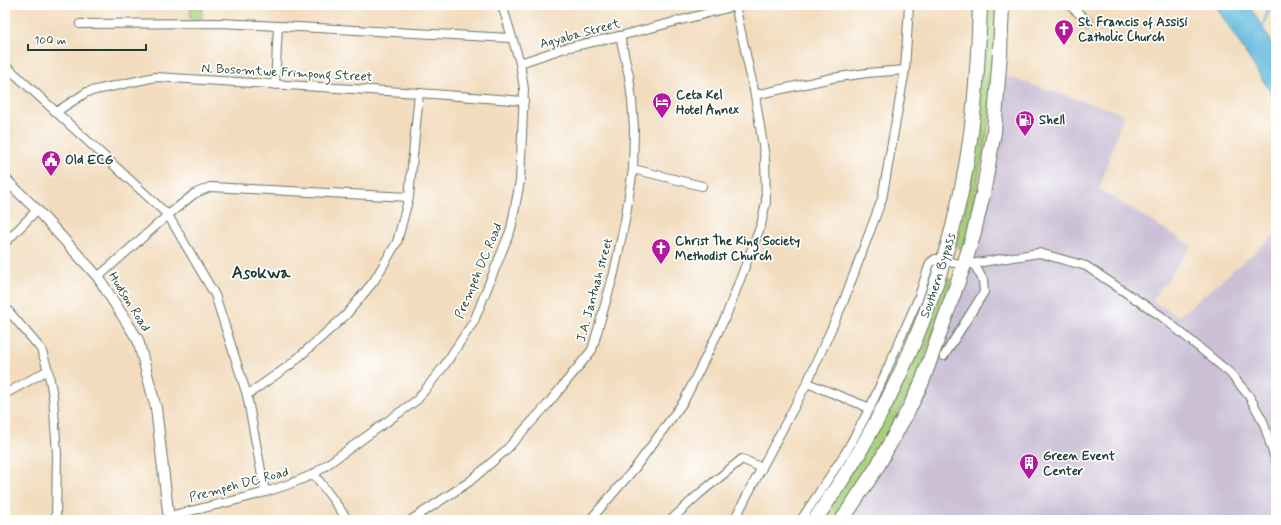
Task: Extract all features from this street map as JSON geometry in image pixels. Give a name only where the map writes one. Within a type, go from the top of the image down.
[{"type":"highway","name":"Southern Bypass","points":[[815,520],[861,450],[882,411],[920,329],[944,262],[960,198],[967,160],[972,124],[980,5]]},
{"type":"highway","name":"Southern Bypass","points":[[842,520],[877,466],[910,407],[922,382],[969,264],[973,236],[983,194],[994,132],[1002,5]]},
{"type":"street","name":"Prempeh DC Road","points":[[169,518],[265,492],[314,474],[417,400],[444,366],[474,321],[511,229],[520,181],[524,89],[520,63],[502,5]]},
{"type":"street","points":[[590,520],[635,468],[684,401],[726,316],[761,225],[766,202],[765,158],[755,95],[737,5]]},
{"type":"street","name":"Agyaba Street","points":[[520,63],[565,48],[620,36],[737,5]]},
{"type":"street","points":[[734,520],[807,383],[843,303],[882,199],[905,70],[909,5]]},
{"type":"street","points":[[1069,5],[1089,22]]},
{"type":"street","points":[[80,24],[220,23],[511,38]]},
{"type":"street","points":[[275,85],[278,26]]},
{"type":"street","name":"J.A. Jantuah street","points":[[411,520],[469,482],[506,450],[547,405],[592,350],[614,273],[625,221],[633,169],[634,128],[632,101],[629,76],[620,36]]},
{"type":"street","points":[[5,65],[168,215],[215,295],[247,395],[265,492]]},
{"type":"street","points":[[755,95],[867,72],[905,70]]},
{"type":"street","name":"N. Bosomtwe Frimpong Street","points":[[56,112],[86,92],[154,77],[524,101]]},
{"type":"street","points":[[247,395],[290,365],[346,315],[374,281],[397,242],[409,197],[419,93]]},
{"type":"street","points":[[633,169],[702,186]]},
{"type":"street","name":"Hudson Road","points":[[5,179],[37,210],[98,277],[138,340],[156,408],[169,518]]},
{"type":"street","points":[[98,277],[194,194],[210,187],[409,197]]},
{"type":"street","points":[[5,244],[37,210]]},
{"type":"street","points":[[801,520],[846,452],[870,408],[918,299],[930,263],[935,259],[944,262],[969,264],[1039,253],[1086,266],[1161,316],[1230,373],[1249,396],[1263,422],[1276,462]]},
{"type":"street","points":[[944,356],[984,292],[983,280],[969,264]]},
{"type":"street","points":[[5,307],[41,349],[48,370],[53,396],[57,454],[56,520]]},
{"type":"street","points":[[5,394],[48,370]]},
{"type":"street","points":[[807,383],[870,408]]},
{"type":"street","points":[[671,520],[699,494],[742,459],[762,468]]},
{"type":"street","points":[[314,474],[348,520]]},
{"type":"shaded area","points":[[1005,76],[1124,114],[1099,189],[1192,246],[1152,301],[1179,316],[1275,235],[1276,236],[1276,520],[850,520],[881,470],[934,373],[974,258],[992,181],[1004,106]]},
{"type":"green space","points":[[191,5],[203,5],[202,19],[190,19]]},
{"type":"green space","points":[[983,5],[997,5],[989,123],[964,250],[956,246],[970,189]]},
{"type":"green space","points":[[942,276],[951,279],[947,295],[917,377],[874,458],[835,520],[818,520],[861,455]]},
{"type":"water","points":[[1215,5],[1249,5],[1276,49],[1276,101]]},
{"type":"waterway","points":[[1262,29],[1270,5]]},
{"type":"place","name":"St. Francis of Assisi Catholic Church","points":[[1064,46]]},
{"type":"place","name":"Ceta Kel Hotel Annex","points":[[662,119]]},
{"type":"place","name":"Shell","points":[[1025,137]]},
{"type":"place","name":"Old ECG","points":[[51,177]]},
{"type":"place","name":"Christ The King Society Methodist Church","points":[[661,265]]},
{"type":"place","name":"Green Event Center","points":[[1029,480]]},
{"type":"district","name":"Asokwa","points":[[261,273]]}]
